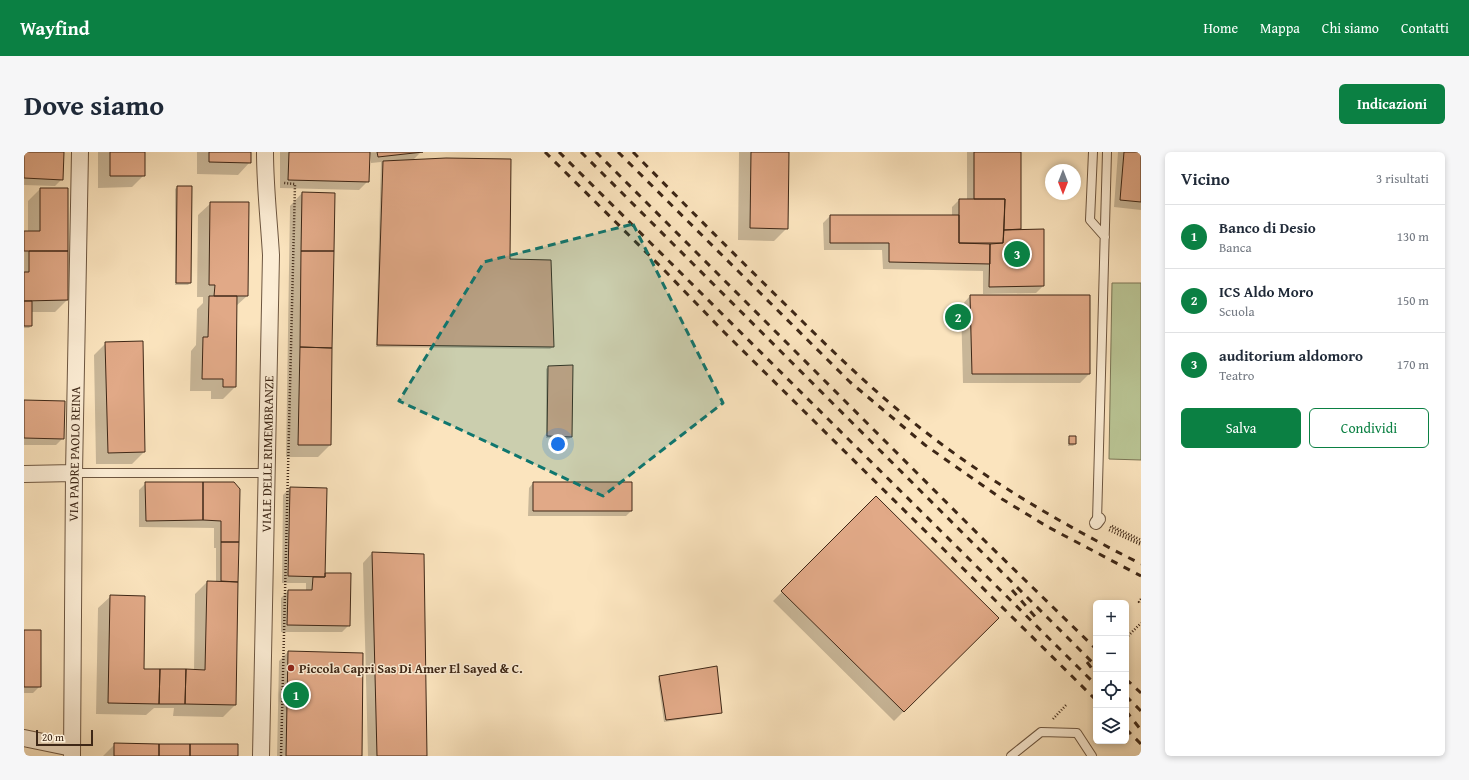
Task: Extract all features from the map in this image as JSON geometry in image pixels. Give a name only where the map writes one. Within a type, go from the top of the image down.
[{"type":"street","name":"VIA PADRE PAOLO REINA","points":[[72,752],[74,473],[80,152]]},
{"type":"street","name":"VIALE DELLE RIMEMBRANZE","points":[[261,756],[271,255],[265,182],[265,152]]},
{"type":"street","points":[[24,474],[74,473]]},
{"type":"street","points":[[24,738],[72,752]]},
{"type":"lane","points":[[1092,152],[1090,220],[1104,237]]},
{"type":"lane","points":[[1098,521],[1107,152]]},
{"type":"lane","points":[[74,473],[266,473]]},
{"type":"lane","points":[[1011,756],[1041,732],[1077,733],[1092,756]]},
{"type":"path","points":[[281,756],[295,184],[282,182]]},
{"type":"path","points":[[1098,521],[1141,543]]},
{"type":"path","points":[[1141,598],[1139,602],[1141,603]]},
{"type":"path","points":[[1128,636],[1141,623]]},
{"type":"highlighted area","points":[[633,224],[723,403],[603,496],[399,401],[484,262]]},
{"type":"green space","points":[[1112,283],[1141,283],[1141,460],[1109,459]]},
{"type":"building","points":[[24,152],[64,152],[63,180],[24,178]]},
{"type":"building","points":[[110,152],[145,152],[145,176],[110,176]]},
{"type":"building","points":[[209,152],[251,152],[251,163],[209,162]]},
{"type":"building","points":[[289,152],[370,152],[369,182],[288,180]]},
{"type":"building","points":[[377,152],[423,152],[378,157]]},
{"type":"building","points":[[751,152],[789,152],[788,229],[750,228]]},
{"type":"building","points":[[974,152],[1021,152],[1021,229],[1004,230],[1005,199],[974,199]]},
{"type":"building","points":[[1124,152],[1141,152],[1141,202],[1120,200]]},
{"type":"building","points":[[446,158],[511,159],[510,259],[551,260],[554,347],[377,345],[383,161]]},
{"type":"building","points":[[177,186],[192,186],[191,283],[176,283]]},
{"type":"building","points":[[40,188],[68,188],[68,251],[24,251],[24,231],[40,231]]},
{"type":"building","points":[[302,192],[335,193],[334,251],[301,251]]},
{"type":"building","points":[[959,199],[1005,199],[1003,243],[959,243]]},
{"type":"building","points":[[210,202],[249,202],[248,296],[214,296],[215,285],[209,285]]},
{"type":"building","points":[[830,215],[959,215],[959,243],[990,244],[990,264],[889,262],[889,243],[830,243]]},
{"type":"building","points":[[1044,229],[1044,286],[989,287],[990,244],[1003,243],[1004,230]]},
{"type":"building","points":[[29,251],[68,251],[68,300],[24,301],[24,272],[29,272]]},
{"type":"building","points":[[301,251],[334,251],[332,348],[300,347]]},
{"type":"building","points":[[970,295],[1090,295],[1090,374],[972,374]]},
{"type":"building","points":[[209,296],[237,296],[236,387],[223,387],[223,379],[202,379],[203,337],[208,337]]},
{"type":"building","points":[[24,301],[32,301],[32,326],[24,326]]},
{"type":"building","points":[[143,341],[145,452],[108,453],[105,342]]},
{"type":"building","points":[[300,347],[332,348],[331,445],[298,445]]},
{"type":"building","points":[[573,365],[572,437],[547,436],[548,366]]},
{"type":"building","points":[[24,400],[65,401],[64,439],[24,438]]},
{"type":"building","points":[[1069,436],[1076,436],[1076,444],[1069,444]]},
{"type":"building","points":[[145,482],[203,482],[203,520],[146,521]]},
{"type":"building","points":[[203,482],[234,482],[240,489],[239,542],[221,542],[221,521],[203,520]]},
{"type":"building","points":[[533,482],[632,482],[632,511],[533,511]]},
{"type":"building","points":[[290,487],[327,488],[325,577],[288,576]]},
{"type":"building","points":[[876,496],[999,618],[904,712],[781,591]]},
{"type":"building","points":[[221,542],[239,542],[238,582],[221,581]]},
{"type":"building","points":[[372,552],[424,554],[427,756],[377,756]]},
{"type":"building","points":[[325,573],[351,573],[350,626],[287,625],[288,590],[312,590],[313,577],[325,577]]},
{"type":"building","points":[[207,581],[238,582],[236,705],[185,704],[186,669],[205,670]]},
{"type":"building","points":[[110,595],[145,596],[144,669],[160,669],[159,704],[108,703]]},
{"type":"building","points":[[24,630],[41,630],[41,687],[24,687]]},
{"type":"building","points":[[288,651],[363,653],[362,756],[286,756]]},
{"type":"building","points":[[717,666],[722,713],[666,720],[659,676]]},
{"type":"building","points":[[160,669],[186,669],[185,704],[159,704]]},
{"type":"building","points":[[114,743],[159,744],[159,756],[114,756]]},
{"type":"building","points":[[159,744],[190,744],[190,756],[159,756]]},
{"type":"building","points":[[190,744],[238,744],[238,756],[190,756]]},
{"type":"railway","points":[[545,152],[724,332],[1093,697]]},
{"type":"railway","points":[[559,152],[1093,682]]},
{"type":"railway","points":[[581,152],[1093,663]]},
{"type":"railway","points":[[596,152],[989,545],[1093,646]]},
{"type":"railway","points":[[618,152],[850,382],[925,445],[1002,499],[1048,527],[1141,576]]},
{"type":"railway","points":[[633,152],[827,346],[861,378],[914,423],[982,473],[1060,521],[1141,564]]},
{"type":"railway","points":[[1012,590],[1038,620]]},
{"type":"railway","points":[[1087,662],[1094,672]]},
{"type":"railway","points":[[1129,682],[1141,693]]},
{"type":"railway","points":[[1129,699],[1141,711]]},
{"type":"railway","points":[[1129,715],[1141,730]]},
{"type":"railway","points":[[1129,732],[1141,744]]},
{"type":"place","name":"auditorium aldomoro","points":[[1017,254]]},
{"type":"place","name":"ICS Aldo Moro","points":[[958,317]]},
{"type":"place","name":"Piccola Capri Sas Di Amer El Sayed & C.","points":[[291,668]]},
{"type":"place","name":"Banco di Desio","points":[[296,695]]}]
